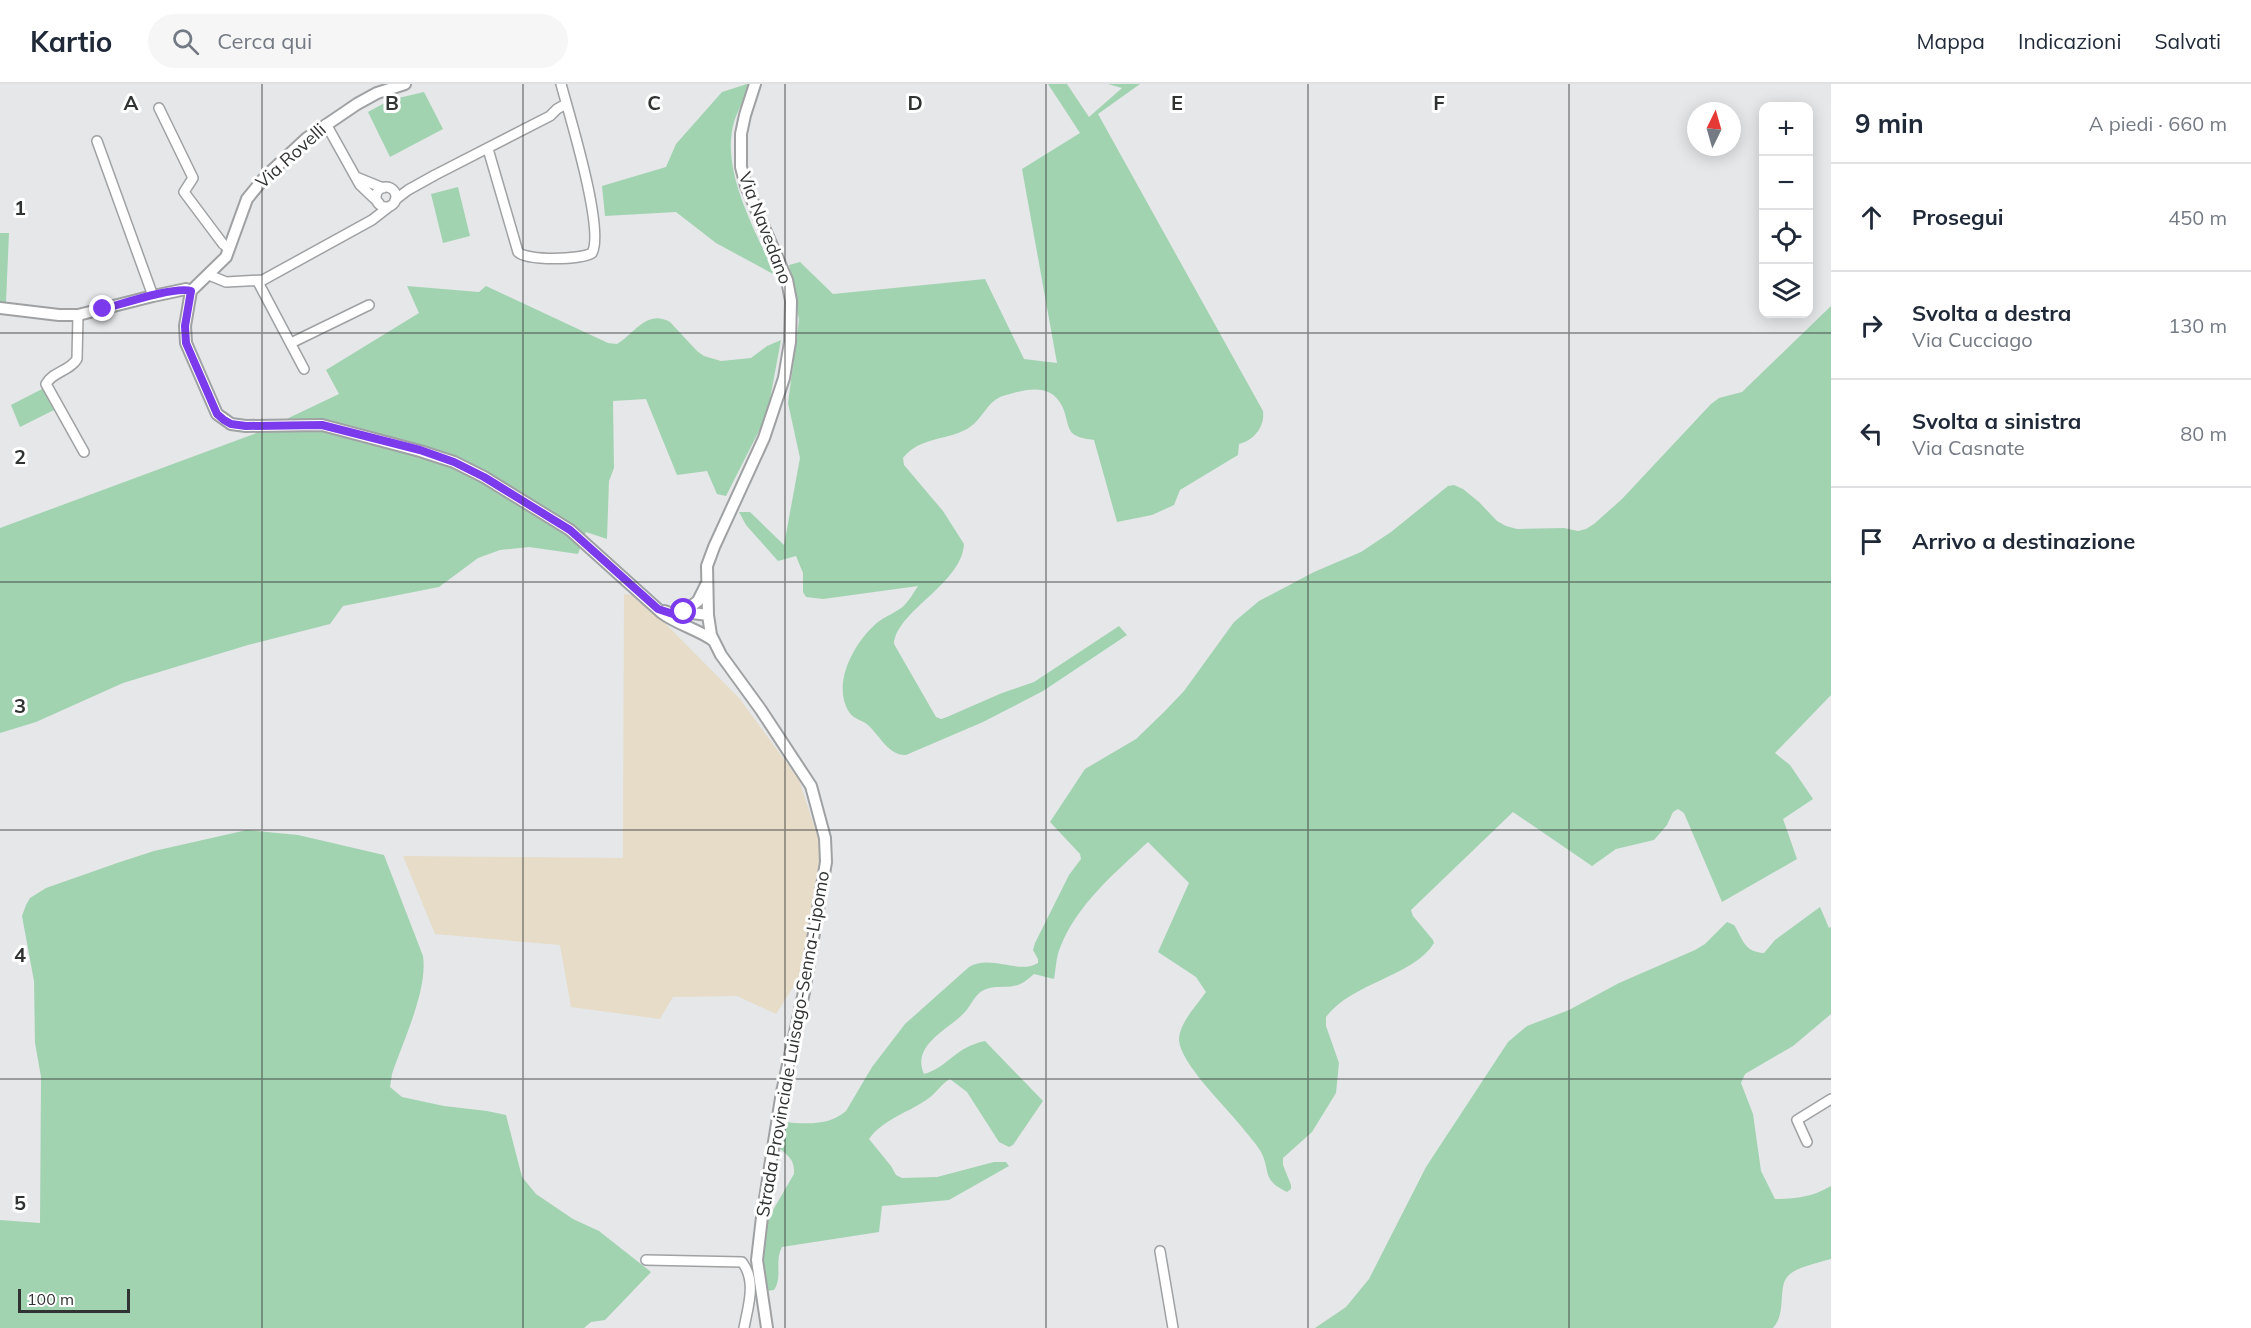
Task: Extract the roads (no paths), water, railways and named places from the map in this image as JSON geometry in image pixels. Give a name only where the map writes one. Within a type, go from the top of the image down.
[{"type":"street","name":"Via Rovelli","points":[[191,291],[226,257],[242,211],[254,188],[290,152],[326,124],[377,93],[405,84]]},
{"type":"street","points":[[488,149],[514,244],[522,255],[581,258],[591,253],[596,241],[585,170],[561,84]]},
{"type":"street","name":"Via Navedano","points":[[706,585],[707,566],[714,547],[764,438],[775,407],[784,378],[790,342],[790,301],[787,280],[746,186],[741,167],[741,134],[755,84]]},
{"type":"street","points":[[209,275],[226,282],[258,282],[372,220],[408,190],[550,116],[566,104]]},
{"type":"street","points":[[159,108],[194,178],[184,192],[229,249]]},
{"type":"street","points":[[326,124],[360,185],[386,207],[393,203]]},
{"type":"street","points":[[97,141],[153,296]]},
{"type":"street","points":[[354,175],[388,189],[408,190]]},
{"type":"street","points":[[379,203],[377,192],[388,189]]},
{"type":"street","points":[[388,189],[393,203]]},
{"type":"street","points":[[258,282],[304,369]]},
{"type":"street","points":[[0,308],[78,315],[153,296],[191,291],[185,326],[186,343],[217,414],[224,420],[231,424],[246,426],[322,425],[420,450],[454,462],[484,477],[570,530],[674,622],[706,635],[714,641]]},
{"type":"street","points":[[291,343],[369,305]]},
{"type":"street","points":[[78,315],[77,359],[74,364],[50,378],[46,384],[84,452]]},
{"type":"street","points":[[684,612],[698,601],[706,585]]},
{"type":"street","points":[[706,585],[708,615],[714,641]]},
{"type":"street","points":[[658,609],[673,614],[684,612],[708,615]]},
{"type":"street","points":[[688,627],[708,615]]},
{"type":"street","name":"Strada Provinciale Luisago-Senna-Lipomo","points":[[714,641],[721,656],[761,710],[811,786],[825,838],[826,862],[804,992],[782,1092],[762,1217],[757,1260],[768,1326]]},
{"type":"street","points":[[1807,1142],[1797,1120],[1831,1099]]},
{"type":"street","points":[[1160,1251],[1173,1328]]},
{"type":"street","points":[[646,1260],[742,1263],[748,1270],[751,1287],[744,1328]]}]
